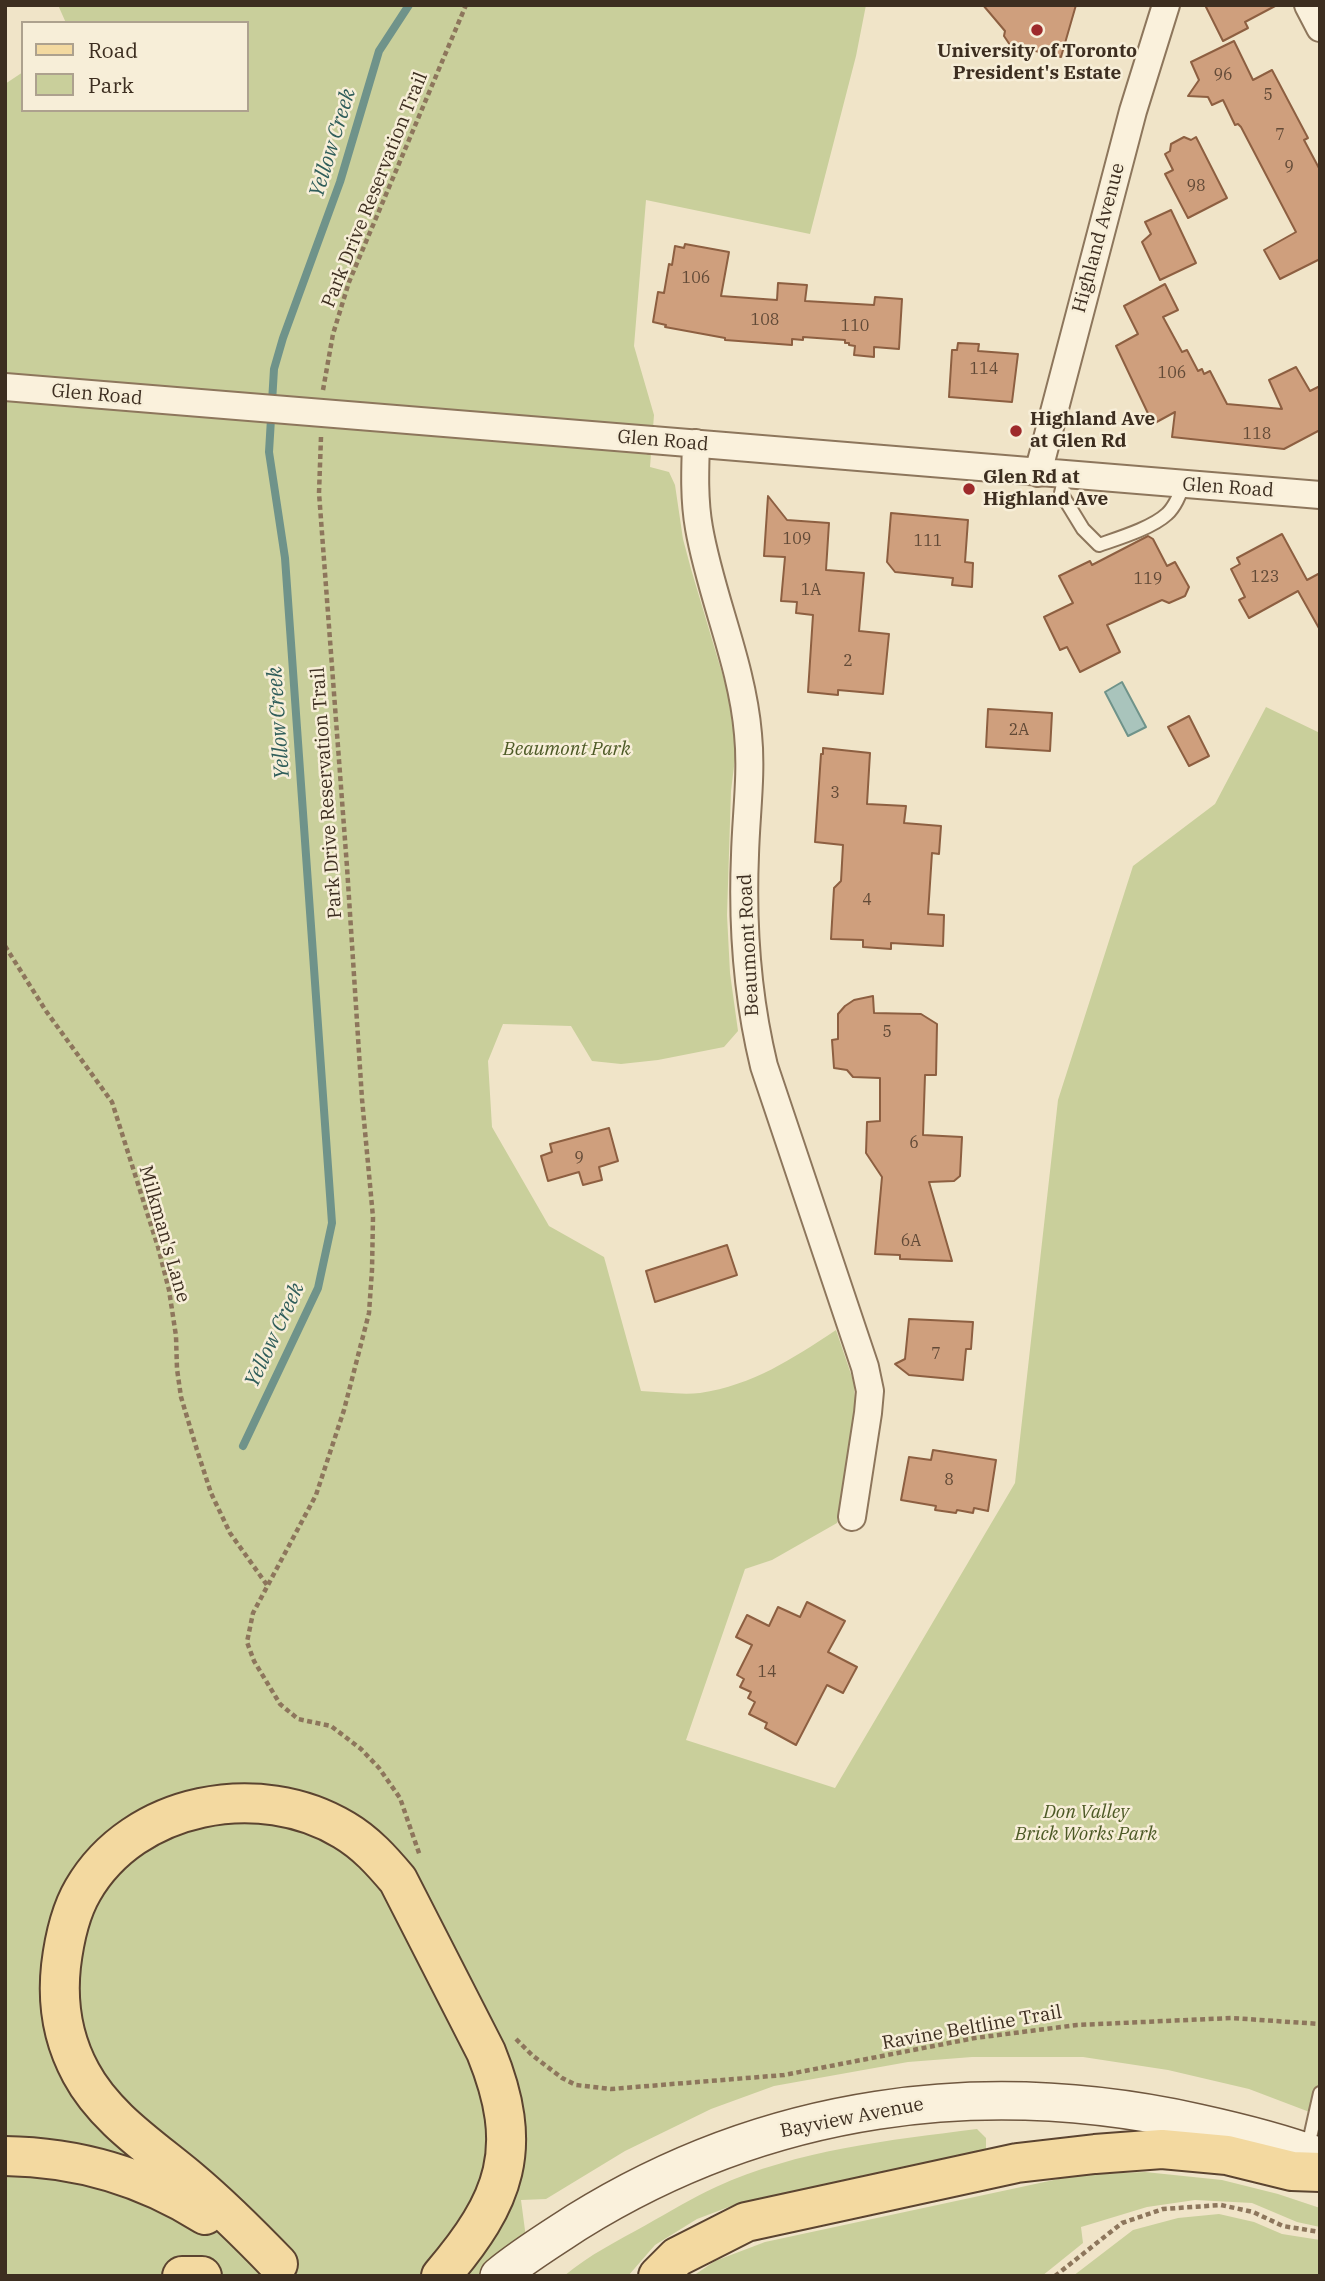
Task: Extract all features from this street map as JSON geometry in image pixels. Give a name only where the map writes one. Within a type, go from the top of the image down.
[{"type":"main road","points":[[286,2270],[212,2198],[108,2111],[81,2074],[64,2031],[59,1985],[64,1941],[82,1891],[107,1857],[141,1832],[189,1809],[226,1804],[267,1803],[307,1813],[344,1830],[379,1856],[398,1880],[486,2052],[497,2078],[507,2130],[505,2164],[494,2199],[471,2238],[441,2276]]},
{"type":"main road","name":"Bayview Avenue","points":[[499,2276],[604,2206],[687,2163],[780,2131],[888,2108],[985,2100],[1078,2104],[1173,2117],[1221,2128],[1315,2161]]},
{"type":"main road","points":[[658,2276],[677,2257],[746,2222],[1017,2163],[1162,2149],[1227,2155],[1292,2171],[1315,2161]]},
{"type":"main road","points":[[5,2157],[60,2160],[127,2176],[178,2198],[231,2230],[286,2270]]},
{"type":"main road","points":[[182,2276],[202,2276]]},
{"type":"street","name":"Highland Avenue","points":[[1038,473],[1133,111],[1166,5]]},
{"type":"street","points":[[1308,5],[1320,28]]},
{"type":"street","name":"Glen Road","points":[[5,387],[1320,495]]},
{"type":"street","name":"Beaumont Road","points":[[696,443],[698,526],[742,691],[748,733],[750,768],[745,916],[752,1017],[764,1066],[865,1367],[870,1391],[852,1517]]},
{"type":"lane","points":[[1065,475],[1061,493],[1083,529],[1099,545],[1140,529],[1167,514],[1184,484]]},
{"type":"lane","points":[[1315,2161],[1320,2093]]},
{"type":"path","name":"Park Drive Reservation Trail","points":[[322,399],[333,334],[348,282],[466,5]]},
{"type":"path","name":"Park Drive Reservation Trail","points":[[268,1585],[316,1495],[344,1410],[369,1313],[372,1270],[373,1217],[362,1098],[348,867],[319,493],[321,426]]},
{"type":"path","name":"Milkman's Lane","points":[[5,946],[46,1012],[112,1102],[169,1290],[181,1397],[197,1450],[211,1493],[230,1534],[268,1585]]},
{"type":"path","name":"Ravine Beltline Trail","points":[[631,2087],[784,2075],[975,2038],[1077,2025],[1231,2018],[1320,2024]]},
{"type":"path","points":[[1055,2276],[1122,2223],[1163,2209],[1222,2205],[1253,2212],[1283,2226],[1320,2232]]},
{"type":"green space","points":[[58,5],[866,5],[856,56],[810,234],[646,200],[634,346],[654,415],[650,467],[669,472],[675,485],[683,539],[728,693],[736,750],[731,791],[727,915],[730,973],[738,1031],[724,1047],[621,1064],[592,1061],[571,1026],[503,1024],[488,1061],[492,1127],[549,1226],[604,1257],[641,1391],[693,1394],[737,1384],[788,1361],[836,1330],[854,1383],[856,1420],[837,1523],[772,1560],[745,1569],[686,1740],[835,1788],[1015,1483],[1058,1100],[1133,866],[1215,804],[1266,707],[1320,733],[1320,2116],[1249,2089],[1168,2070],[1083,2057],[972,2057],[908,2062],[774,2086],[711,2109],[625,2151],[546,2199],[521,2200],[531,2276],[5,2276],[5,84],[21,73],[21,112],[248,112],[248,21],[65,21]]},
{"type":"green space","points":[[977,2129],[986,2138],[986,2150],[734,2205],[697,2219],[655,2245],[628,2276],[564,2276],[583,2261],[681,2205],[747,2174],[844,2148]]},
{"type":"green space","points":[[1145,2172],[1222,2180],[1278,2194],[1320,2208],[1320,2227],[1297,2222],[1252,2203],[1195,2200],[1147,2207],[1081,2227],[1083,2243],[1042,2276],[693,2276],[715,2261],[765,2242],[1077,2175]]},
{"type":"green space","points":[[1219,2214],[1254,2222],[1282,2234],[1320,2240],[1320,2276],[1073,2276],[1133,2230],[1178,2218]]},
{"type":"water","points":[[1122,682],[1146,727],[1128,736],[1105,692]]},
{"type":"building","name":"University of Toronto President's Estate","points":[[983,5],[1076,5],[1061,57],[1010,45],[1004,36],[1005,31]]},
{"type":"building","points":[[1205,5],[1277,5],[1245,22],[1248,28],[1223,41]]},
{"type":"building","points":[[1234,41],[1253,80],[1272,70],[1308,138],[1304,140],[1320,170],[1320,259],[1280,279],[1264,250],[1296,232],[1241,127],[1235,125],[1223,100],[1212,105],[1208,97],[1188,96],[1199,80],[1191,62]]},
{"type":"building","points":[[1184,137],[1191,140],[1196,137],[1227,198],[1188,218],[1165,174],[1173,170],[1165,154],[1170,151],[1171,144]]},
{"type":"building","points":[[1171,210],[1196,263],[1160,280],[1142,242],[1151,234],[1145,222]]},
{"type":"building","points":[[685,244],[729,252],[721,296],[777,300],[778,283],[807,285],[805,301],[874,305],[875,297],[902,299],[899,349],[874,347],[874,357],[854,355],[855,346],[845,343],[845,340],[803,337],[803,340],[792,339],[792,345],[725,340],[653,322],[658,292],[664,293],[675,246],[684,248]]},
{"type":"building","points":[[1165,284],[1178,310],[1163,317],[1182,352],[1187,350],[1198,371],[1202,369],[1204,374],[1210,371],[1227,404],[1282,409],[1269,380],[1296,367],[1310,391],[1320,386],[1320,430],[1284,449],[1172,437],[1175,412],[1153,424],[1116,346],[1138,334],[1124,306]]},
{"type":"building","points":[[958,343],[979,344],[978,351],[1018,354],[1012,402],[949,397],[952,350],[957,350]]},
{"type":"building","points":[[768,496],[787,520],[829,523],[826,570],[864,573],[859,631],[889,634],[883,694],[838,690],[838,695],[808,692],[813,615],[796,613],[797,602],[781,601],[785,557],[764,556]]},
{"type":"building","points":[[891,513],[968,520],[965,562],[973,563],[972,587],[952,585],[953,578],[895,572],[887,562]]},
{"type":"building","points":[[1282,534],[1307,580],[1320,573],[1320,630],[1298,591],[1249,618],[1239,600],[1245,597],[1231,569],[1240,564],[1237,558]]},
{"type":"building","points":[[1148,536],[1153,539],[1167,566],[1175,562],[1189,587],[1185,596],[1169,603],[1162,600],[1107,625],[1120,652],[1080,672],[1067,647],[1060,650],[1044,617],[1073,603],[1059,576],[1090,561],[1092,565]]},
{"type":"building","points":[[988,709],[1052,713],[1050,751],[986,747]]},
{"type":"building","points":[[1189,716],[1209,756],[1189,766],[1168,727]]},
{"type":"building","points":[[823,748],[870,753],[867,804],[906,806],[904,823],[941,826],[939,854],[932,853],[928,914],[944,915],[943,946],[891,943],[891,949],[863,947],[863,940],[831,939],[834,888],[841,881],[843,845],[815,842]]},
{"type":"building","points":[[873,996],[874,1013],[921,1014],[937,1024],[936,1075],[925,1075],[923,1135],[962,1137],[960,1176],[954,1181],[929,1182],[952,1261],[900,1259],[900,1255],[875,1254],[882,1177],[866,1153],[867,1122],[880,1121],[880,1078],[853,1077],[847,1070],[834,1068],[832,1040],[838,1039],[838,1014],[845,1006],[854,1000]]},
{"type":"building","points":[[609,1128],[618,1161],[599,1167],[602,1180],[583,1185],[579,1172],[548,1181],[541,1156],[552,1152],[550,1144]]},
{"type":"building","points":[[727,1245],[737,1275],[655,1302],[646,1271]]},
{"type":"building","points":[[909,1319],[973,1322],[971,1349],[966,1349],[963,1380],[909,1375],[895,1364],[905,1359]]},
{"type":"building","points":[[933,1450],[996,1460],[988,1511],[974,1508],[973,1513],[957,1510],[956,1513],[935,1510],[936,1506],[901,1500],[909,1457],[931,1460]]},
{"type":"building","points":[[807,1602],[845,1621],[828,1652],[857,1667],[843,1693],[827,1685],[796,1745],[765,1728],[767,1723],[749,1714],[755,1702],[748,1698],[751,1692],[740,1687],[744,1679],[737,1675],[752,1645],[736,1637],[747,1615],[769,1626],[778,1607],[800,1617]]},
{"type":"waterway","name":"Yellow Creek","points":[[243,1446],[318,1288],[332,1223],[285,558],[269,452],[274,369],[340,182],[379,51],[409,5]]},
{"type":"place","name":"University of Toronto President's Estate","points":[[1037,30]]},
{"type":"place","name":"Highland Ave at Glen Rd","points":[[1016,431]]},
{"type":"place","name":"Glen Rd at Highland Ave","points":[[969,489]]},
{"type":"park label","name":"Beaumont Park","points":[[567,750]]},
{"type":"park label","name":"Don Valley Brick Works Park","points":[[1086,1824]]}]
